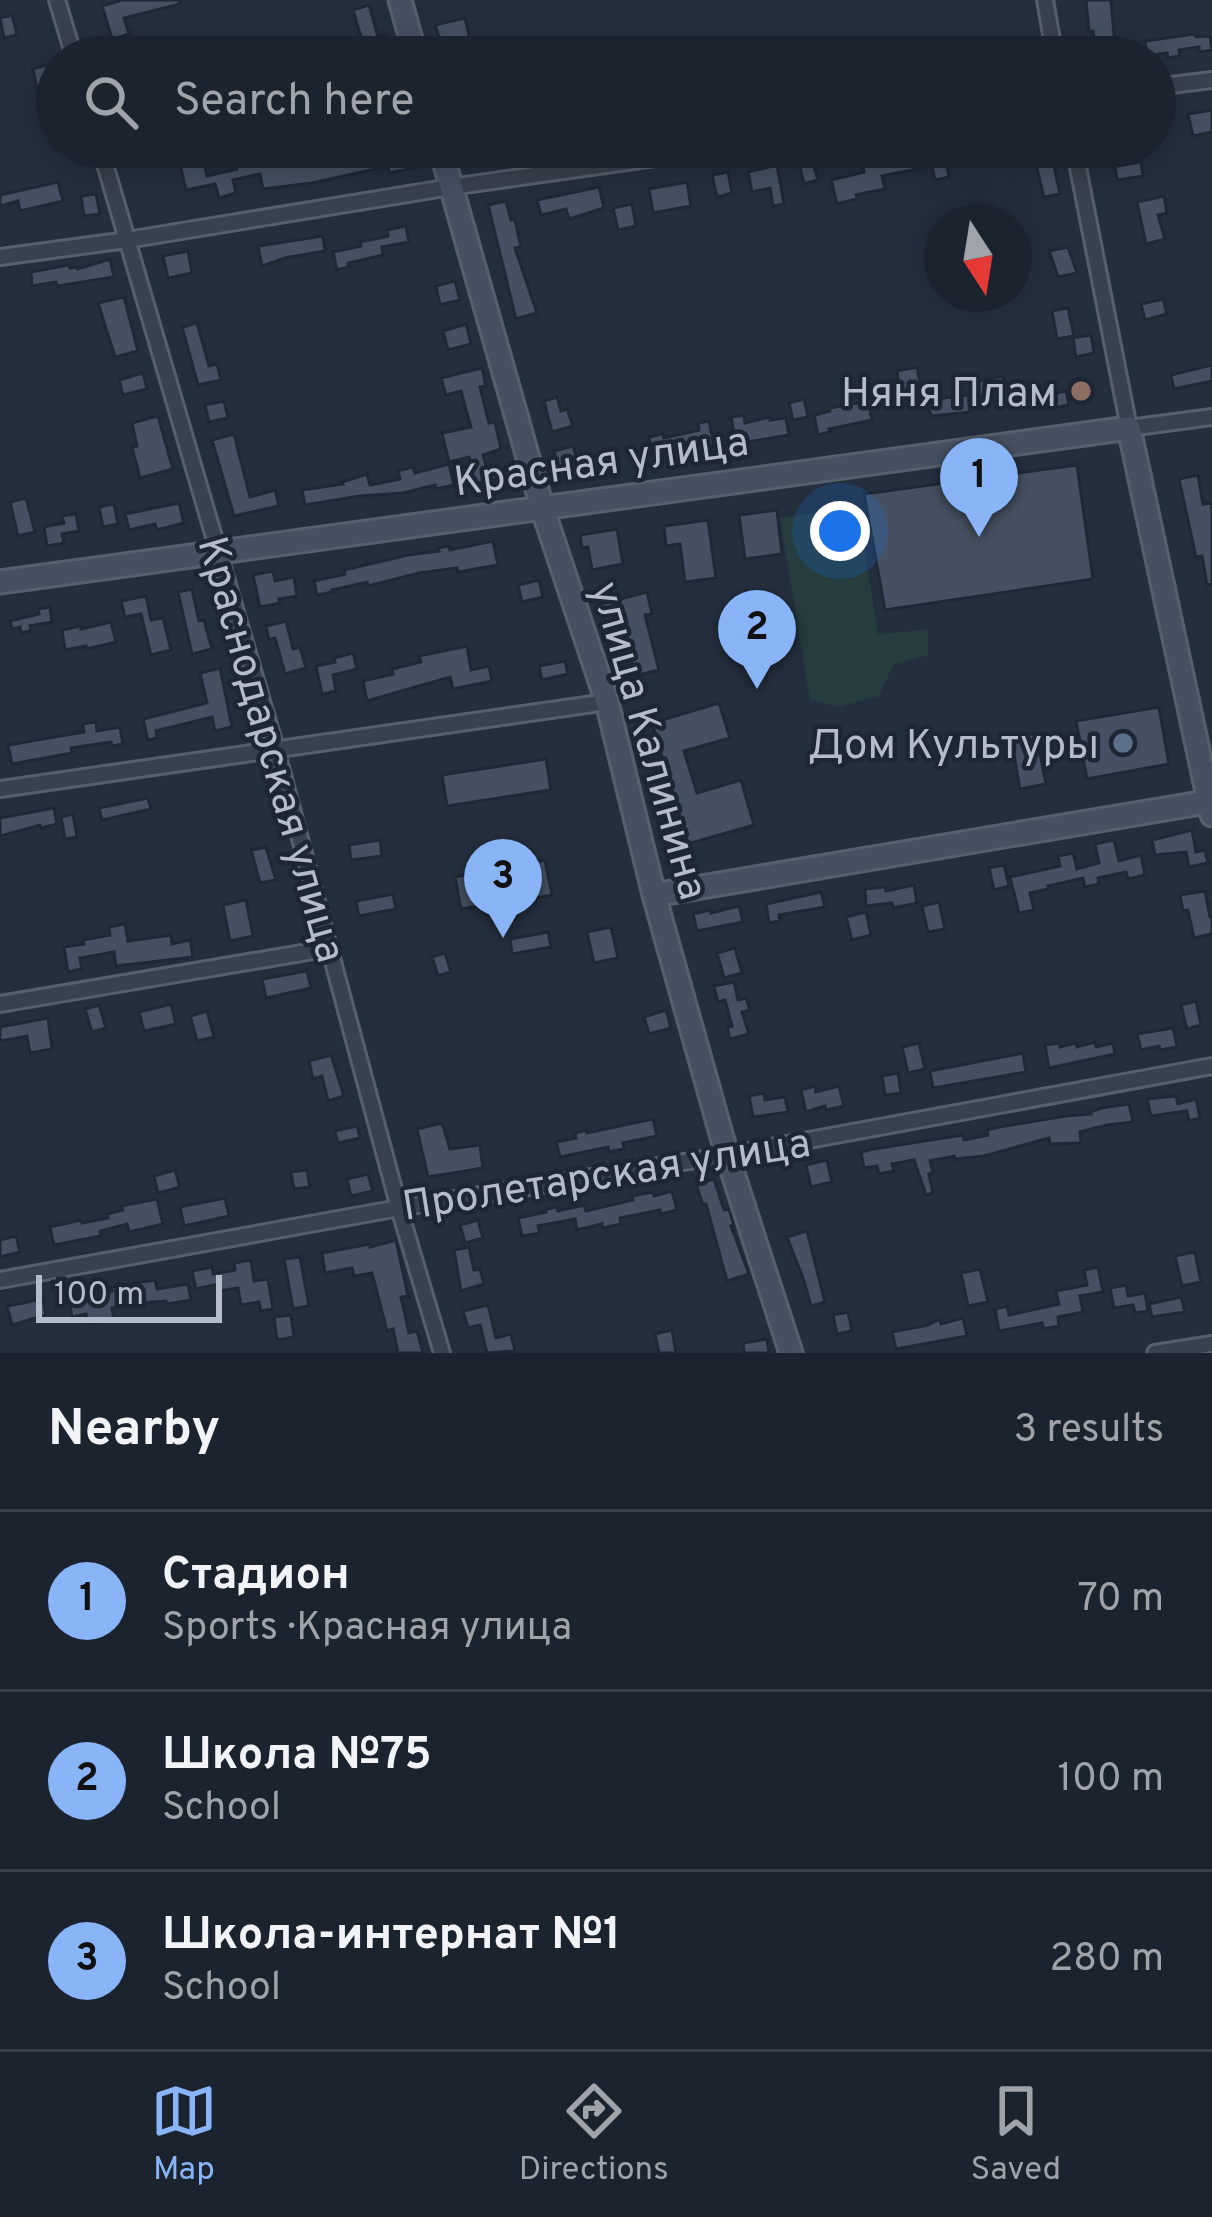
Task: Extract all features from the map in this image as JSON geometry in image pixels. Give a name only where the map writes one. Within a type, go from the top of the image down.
[{"type":"street","points":[[57,0],[68,36]]},
{"type":"street","points":[[400,0],[410,36]]},
{"type":"street","points":[[1045,0],[1051,36]]},
{"type":"street","points":[[1176,84],[1212,80]]},
{"type":"street","name":"Краснодарская улица","points":[[106,168],[276,749],[442,1353]]},
{"type":"street","name":"улица Калинина","points":[[446,168],[542,507],[607,702],[654,895],[727,1155],[791,1353]]},
{"type":"street","points":[[0,257],[585,168]]},
{"type":"street","points":[[654,895],[1211,806],[1078,168]]},
{"type":"street","name":"Красная улица","points":[[0,582],[1212,417]]},
{"type":"street","points":[[0,788],[607,702]]},
{"type":"street","points":[[0,1004],[331,948]]},
{"type":"street","name":"Пролетарская улица","points":[[0,1280],[1212,1066]]},
{"type":"street","points":[[1155,1353],[1212,1344]]},
{"type":"green space","points":[[858,506],[878,635],[928,629],[928,655],[893,665],[879,696],[839,707],[810,700],[780,518]]},
{"type":"building","points":[[122,0],[179,0],[180,4],[124,18],[129,34],[122,36],[111,36],[102,6]]},
{"type":"building","points":[[1086,0],[1111,0],[1114,36],[1089,32]]},
{"type":"building","points":[[369,5],[378,36],[361,36],[353,10]]},
{"type":"building","points":[[12,15],[17,35],[4,38],[0,18]]},
{"type":"building","points":[[465,18],[469,36],[439,36],[435,25]]},
{"type":"building","points":[[1210,36],[1212,50],[1179,50],[1176,57],[1176,37]]},
{"type":"building","points":[[1212,110],[1212,132],[1193,136],[1188,114]]},
{"type":"building","points":[[181,168],[205,168],[207,176],[237,169],[379,168],[263,189],[260,174],[233,180],[236,193],[219,198],[215,184],[186,190]]},
{"type":"building","points":[[778,168],[784,204],[773,206],[770,188],[752,192],[748,172]]},
{"type":"building","points":[[800,168],[814,168],[818,180],[804,184]]},
{"type":"building","points":[[863,168],[922,168],[882,176],[885,189],[837,204],[831,180],[864,172]]},
{"type":"building","points":[[932,168],[947,168],[949,177],[935,180]]},
{"type":"building","points":[[1037,168],[1054,168],[1060,194],[1044,197]]},
{"type":"building","points":[[1115,168],[1142,168],[1143,176],[1117,180]]},
{"type":"building","points":[[728,172],[732,193],[717,197],[712,175]]},
{"type":"building","points":[[58,182],[63,201],[20,211],[18,201],[0,206],[0,195]]},
{"type":"building","points":[[687,182],[691,206],[653,213],[649,189]]},
{"type":"building","points":[[599,187],[604,208],[569,219],[566,209],[541,215],[537,200]]},
{"type":"building","points":[[96,194],[100,214],[84,216],[81,196]]},
{"type":"building","points":[[1164,196],[1167,213],[1158,215],[1165,239],[1146,244],[1137,202]]},
{"type":"building","points":[[506,201],[521,247],[515,248],[537,313],[516,319],[488,205]]},
{"type":"building","points":[[632,204],[636,226],[618,230],[613,208]]},
{"type":"building","points":[[406,226],[409,242],[382,247],[383,255],[337,270],[333,252],[361,246],[360,242],[388,236],[387,230]]},
{"type":"building","points":[[323,236],[325,251],[262,266],[258,246]]},
{"type":"building","points":[[1068,247],[1077,273],[1058,277],[1049,251]]},
{"type":"building","points":[[188,251],[192,273],[168,278],[163,256]]},
{"type":"building","points":[[110,259],[114,277],[32,286],[31,272],[69,265],[78,269]]},
{"type":"building","points":[[455,281],[460,300],[440,305],[436,286]]},
{"type":"building","points":[[124,297],[138,351],[115,357],[98,303]]},
{"type":"building","points":[[1163,299],[1167,314],[1145,320],[1141,304]]},
{"type":"building","points":[[1068,308],[1074,336],[1057,339],[1052,311]]},
{"type":"building","points":[[197,323],[209,366],[217,364],[221,380],[198,385],[182,327]]},
{"type":"building","points":[[466,324],[471,344],[448,350],[443,331]]},
{"type":"building","points":[[1091,335],[1094,353],[1076,357],[1073,338]]},
{"type":"building","points":[[1212,365],[1212,381],[1174,389],[1171,375]]},
{"type":"building","points":[[917,367],[922,393],[881,404],[877,384],[898,379],[897,371]]},
{"type":"building","points":[[482,368],[486,386],[480,387],[501,449],[483,455],[488,471],[496,468],[498,479],[475,484],[469,457],[449,462],[442,433],[471,427],[461,391],[446,395],[441,378]]},
{"type":"building","points":[[143,373],[147,389],[123,395],[119,380]]},
{"type":"building","points":[[1003,376],[1007,398],[993,400],[992,394],[972,398],[969,383]]},
{"type":"building","points":[[1066,391],[1069,405],[1048,409],[1046,395]]},
{"type":"building","points":[[968,395],[970,412],[931,416],[927,400]]},
{"type":"building","points":[[557,397],[573,426],[552,432],[544,401]]},
{"type":"building","points":[[804,399],[808,417],[793,420],[789,403]]},
{"type":"building","points":[[224,401],[228,418],[209,422],[205,405]]},
{"type":"building","points":[[868,401],[872,420],[818,435],[814,415]]},
{"type":"building","points":[[744,415],[745,423],[786,418],[789,435],[736,444],[731,417]]},
{"type":"building","points":[[158,416],[173,469],[140,478],[132,423]]},
{"type":"building","points":[[709,421],[714,446],[653,454],[649,437],[699,430],[698,423]]},
{"type":"building","points":[[234,434],[250,497],[275,490],[279,506],[234,516],[212,440]]},
{"type":"building","points":[[573,446],[578,463],[559,469],[554,451]]},
{"type":"building","points":[[449,464],[454,485],[305,505],[302,490],[343,484],[367,474],[370,485],[400,479],[398,471],[413,467],[415,473]]},
{"type":"building","points":[[1077,465],[1093,579],[885,610],[864,494]]},
{"type":"building","points":[[1198,475],[1203,504],[1211,503],[1212,508],[1212,584],[1207,585],[1179,479]]},
{"type":"building","points":[[26,498],[35,532],[18,536],[10,502]]},
{"type":"building","points":[[179,503],[184,523],[129,530],[125,514]]},
{"type":"building","points":[[114,504],[118,524],[103,527],[99,507]]},
{"type":"building","points":[[777,510],[782,554],[745,559],[739,515]]},
{"type":"building","points":[[76,514],[79,531],[62,534],[64,543],[47,546],[44,527],[64,523],[62,516]]},
{"type":"building","points":[[708,520],[716,578],[685,582],[680,544],[666,546],[664,526]]},
{"type":"building","points":[[617,529],[623,564],[592,570],[588,547],[582,548],[580,535]]},
{"type":"building","points":[[493,541],[498,565],[419,573],[317,595],[314,581],[345,574],[344,570],[438,548]]},
{"type":"building","points":[[273,571],[275,581],[294,577],[297,596],[260,607],[253,575]]},
{"type":"building","points":[[539,580],[543,597],[522,602],[518,585]]},
{"type":"building","points":[[192,589],[212,649],[192,654],[178,592]]},
{"type":"building","points":[[647,592],[652,614],[645,615],[659,670],[635,676],[622,621],[606,625],[601,604]]},
{"type":"building","points":[[146,596],[151,620],[163,618],[171,650],[151,655],[141,614],[125,617],[121,601]]},
{"type":"building","points":[[50,607],[52,622],[21,633],[20,627],[12,629],[10,621]]},
{"type":"building","points":[[759,610],[762,637],[725,642],[722,615]]},
{"type":"building","points":[[286,621],[293,649],[300,647],[306,668],[285,674],[275,638],[269,640],[266,626]]},
{"type":"building","points":[[111,622],[116,642],[65,650],[62,630]]},
{"type":"building","points":[[792,633],[794,644],[771,648],[769,637]]},
{"type":"building","points":[[467,646],[471,670],[489,666],[492,681],[453,689],[450,677],[367,701],[363,681],[421,662],[419,656]]},
{"type":"building","points":[[353,653],[357,669],[333,675],[336,691],[322,694],[316,666]]},
{"type":"building","points":[[565,661],[568,674],[542,680],[539,666]]},
{"type":"building","points":[[220,668],[232,727],[215,731],[212,717],[156,731],[157,738],[148,740],[143,719],[207,703],[200,673]]},
{"type":"building","points":[[719,703],[730,738],[684,751],[697,793],[741,780],[754,825],[688,844],[652,723]]},
{"type":"building","name":"Дом Культуры","points":[[1159,707],[1169,764],[1087,779],[1076,721]]},
{"type":"building","points":[[96,722],[97,731],[120,727],[123,744],[71,748],[72,753],[12,764],[8,745],[84,732],[83,724]]},
{"type":"building","points":[[1036,733],[1046,784],[1020,789],[1011,738]]},
{"type":"building","points":[[546,759],[551,790],[447,806],[442,775]]},
{"type":"building","points":[[148,798],[151,809],[102,820],[99,808]]},
{"type":"building","points":[[54,808],[57,824],[0,836],[0,818]]},
{"type":"building","points":[[73,814],[77,837],[65,839],[61,817]]},
{"type":"building","points":[[1192,830],[1196,852],[1205,850],[1208,863],[1189,867],[1186,852],[1155,855],[1152,840]]},
{"type":"building","points":[[380,840],[382,856],[351,860],[349,845]]},
{"type":"building","points":[[1114,840],[1119,861],[1141,855],[1145,875],[1128,879],[1126,872],[1098,878],[1099,884],[1085,887],[1083,878],[1048,886],[1030,893],[1034,910],[1019,913],[1010,877],[1060,866],[1058,856],[1073,853],[1077,869],[1099,863],[1095,844]]},
{"type":"building","points":[[266,847],[276,880],[260,883],[251,850]]},
{"type":"building","points":[[545,860],[552,895],[526,900],[523,887],[482,895],[484,905],[461,909],[455,877]]},
{"type":"building","points":[[1004,865],[1009,886],[994,890],[989,868]]},
{"type":"building","points":[[914,885],[917,903],[866,906],[865,889],[885,887],[886,891]]},
{"type":"building","points":[[1205,891],[1212,934],[1194,938],[1180,895]]},
{"type":"building","points":[[821,892],[825,907],[779,915],[780,921],[769,923],[766,904]]},
{"type":"building","points":[[393,894],[396,909],[359,916],[356,901]]},
{"type":"building","points":[[246,900],[253,936],[230,941],[223,905]]},
{"type":"building","points":[[939,902],[945,929],[928,932],[922,906]]},
{"type":"building","points":[[739,906],[743,922],[697,931],[693,914]]},
{"type":"building","points":[[866,912],[871,935],[852,940],[846,917]]},
{"type":"building","points":[[125,924],[128,941],[171,935],[172,944],[190,940],[193,957],[116,966],[114,952],[80,958],[82,969],[68,972],[64,947],[110,935],[109,927]]},
{"type":"building","points":[[611,927],[618,958],[594,963],[587,932]]},
{"type":"building","points":[[548,932],[551,947],[512,954],[510,939]]},
{"type":"building","points":[[735,948],[742,973],[724,978],[717,953]]},
{"type":"building","points":[[445,953],[451,972],[438,976],[432,957]]},
{"type":"building","points":[[307,971],[311,988],[266,998],[262,979]]},
{"type":"building","points":[[734,982],[738,1000],[746,998],[750,1010],[742,1012],[749,1034],[730,1039],[727,1027],[732,1026],[725,1000],[718,1002],[714,986]]},
{"type":"building","points":[[1196,1001],[1201,1025],[1187,1029],[1181,1005]]},
{"type":"building","points":[[171,1004],[176,1024],[144,1031],[139,1012]]},
{"type":"building","points":[[99,1005],[106,1028],[92,1032],[85,1009]]},
{"type":"building","points":[[666,1010],[671,1028],[649,1034],[644,1017]]},
{"type":"building","points":[[207,1011],[214,1037],[197,1041],[190,1016]]},
{"type":"building","points":[[48,1018],[52,1049],[30,1053],[27,1036],[0,1041],[0,1027]]},
{"type":"building","points":[[1173,1028],[1177,1047],[1141,1050],[1137,1034]]},
{"type":"building","points":[[1095,1042],[1096,1047],[1113,1043],[1115,1054],[1049,1068],[1045,1045],[1076,1043],[1077,1047]]},
{"type":"building","points":[[919,1043],[925,1069],[908,1073],[902,1047]]},
{"type":"building","points":[[1023,1053],[1026,1072],[933,1088],[930,1071]]},
{"type":"building","points":[[331,1055],[344,1096],[328,1101],[322,1076],[313,1079],[309,1061]]},
{"type":"building","points":[[898,1073],[901,1093],[885,1095],[882,1076]]},
{"type":"building","points":[[815,1086],[816,1092],[839,1086],[844,1106],[806,1112],[801,1090]]},
{"type":"building","points":[[764,1093],[765,1100],[785,1097],[788,1112],[753,1117],[749,1096]]},
{"type":"building","points":[[1176,1096],[1178,1104],[1196,1099],[1200,1118],[1189,1121],[1187,1111],[1151,1116],[1147,1099]]},
{"type":"building","points":[[1129,1104],[1133,1122],[1080,1132],[1081,1143],[1050,1144],[1049,1138],[984,1156],[930,1161],[933,1193],[926,1195],[914,1160],[892,1164],[894,1171],[879,1174],[877,1166],[864,1168],[861,1152],[873,1149],[963,1135],[964,1140],[988,1135],[987,1130],[999,1127]]},
{"type":"building","points":[[653,1119],[657,1136],[623,1143],[624,1149],[609,1152],[608,1147],[560,1157],[556,1142],[576,1138],[575,1133]]},
{"type":"building","points":[[442,1123],[450,1149],[480,1145],[483,1168],[428,1177],[417,1129]]},
{"type":"building","points":[[357,1126],[360,1138],[338,1143],[335,1131]]},
{"type":"building","points":[[827,1160],[832,1182],[811,1187],[806,1165]]},
{"type":"building","points":[[175,1170],[180,1187],[158,1193],[154,1176]]},
{"type":"building","points":[[307,1170],[310,1187],[294,1189],[291,1172]]},
{"type":"building","points":[[368,1174],[373,1191],[351,1196],[347,1179]]},
{"type":"building","points":[[714,1179],[724,1210],[729,1209],[749,1274],[727,1281],[696,1184]]},
{"type":"building","points":[[672,1191],[677,1210],[620,1218],[621,1224],[602,1228],[602,1224],[577,1230],[575,1219],[538,1226],[540,1233],[522,1236],[518,1218],[546,1209],[584,1205],[586,1211],[633,1200],[632,1196]]},
{"type":"building","points":[[225,1198],[229,1216],[184,1226],[180,1207]]},
{"type":"building","points":[[157,1199],[163,1224],[129,1232],[127,1224],[100,1231],[101,1236],[54,1245],[50,1227],[108,1218],[107,1214],[123,1210],[121,1206]]},
{"type":"building","points":[[478,1220],[483,1238],[465,1243],[460,1225]]},
{"type":"building","points":[[807,1231],[825,1302],[811,1306],[787,1237]]},
{"type":"building","points":[[16,1236],[20,1252],[0,1257],[0,1240]]},
{"type":"building","points":[[396,1240],[408,1296],[401,1297],[409,1333],[417,1331],[423,1353],[398,1353],[393,1329],[387,1331],[372,1273],[354,1276],[352,1268],[325,1273],[322,1253]]},
{"type":"building","points":[[469,1247],[474,1270],[480,1269],[484,1284],[461,1291],[454,1250]]},
{"type":"building","points":[[1195,1252],[1201,1282],[1182,1286],[1175,1256]]},
{"type":"building","points":[[300,1257],[309,1306],[293,1309],[284,1259]]},
{"type":"building","points":[[251,1260],[254,1281],[268,1279],[273,1309],[261,1311],[259,1302],[241,1305],[238,1288],[219,1291],[218,1284],[196,1289],[192,1271],[235,1270],[234,1263]]},
{"type":"building","points":[[1098,1267],[1103,1292],[1080,1296],[1083,1312],[1058,1317],[1059,1326],[1044,1329],[1042,1323],[999,1331],[995,1309],[1007,1306],[1009,1315],[1059,1304],[1056,1291],[1087,1285],[1084,1270]]},
{"type":"building","points":[[980,1269],[988,1302],[968,1306],[961,1273]]},
{"type":"building","points":[[155,1280],[157,1289],[188,1284],[191,1300],[112,1308],[114,1319],[88,1324],[86,1314],[72,1317],[69,1300]]},
{"type":"building","points":[[1126,1285],[1128,1296],[1145,1293],[1148,1311],[1135,1313],[1133,1305],[1114,1308],[1110,1288]]},
{"type":"building","points":[[1181,1297],[1185,1312],[1152,1317],[1149,1304]]},
{"type":"building","points":[[43,1299],[46,1315],[12,1325],[7,1306]]},
{"type":"building","points":[[488,1305],[496,1338],[511,1334],[515,1351],[487,1353],[480,1325],[468,1328],[463,1311]]},
{"type":"building","points":[[848,1312],[852,1331],[837,1334],[833,1315]]},
{"type":"building","points":[[291,1315],[294,1337],[277,1340],[274,1317]]},
{"type":"building","points":[[963,1318],[967,1336],[896,1349],[892,1332]]},
{"type":"building","points":[[672,1330],[676,1353],[659,1353],[655,1334]]},
{"type":"building","points":[[767,1339],[769,1353],[744,1353],[743,1343]]},
{"type":"place","name":"Няня Плам","points":[[1081,391]]},
{"type":"place","name":"Стадион","points":[[979,537]]},
{"type":"place","name":"Школа №75","points":[[757,689]]},
{"type":"place","name":"Дом Культуры","points":[[1123,743]]},
{"type":"place","name":"Школа-интернат №1","points":[[503,938]]}]
